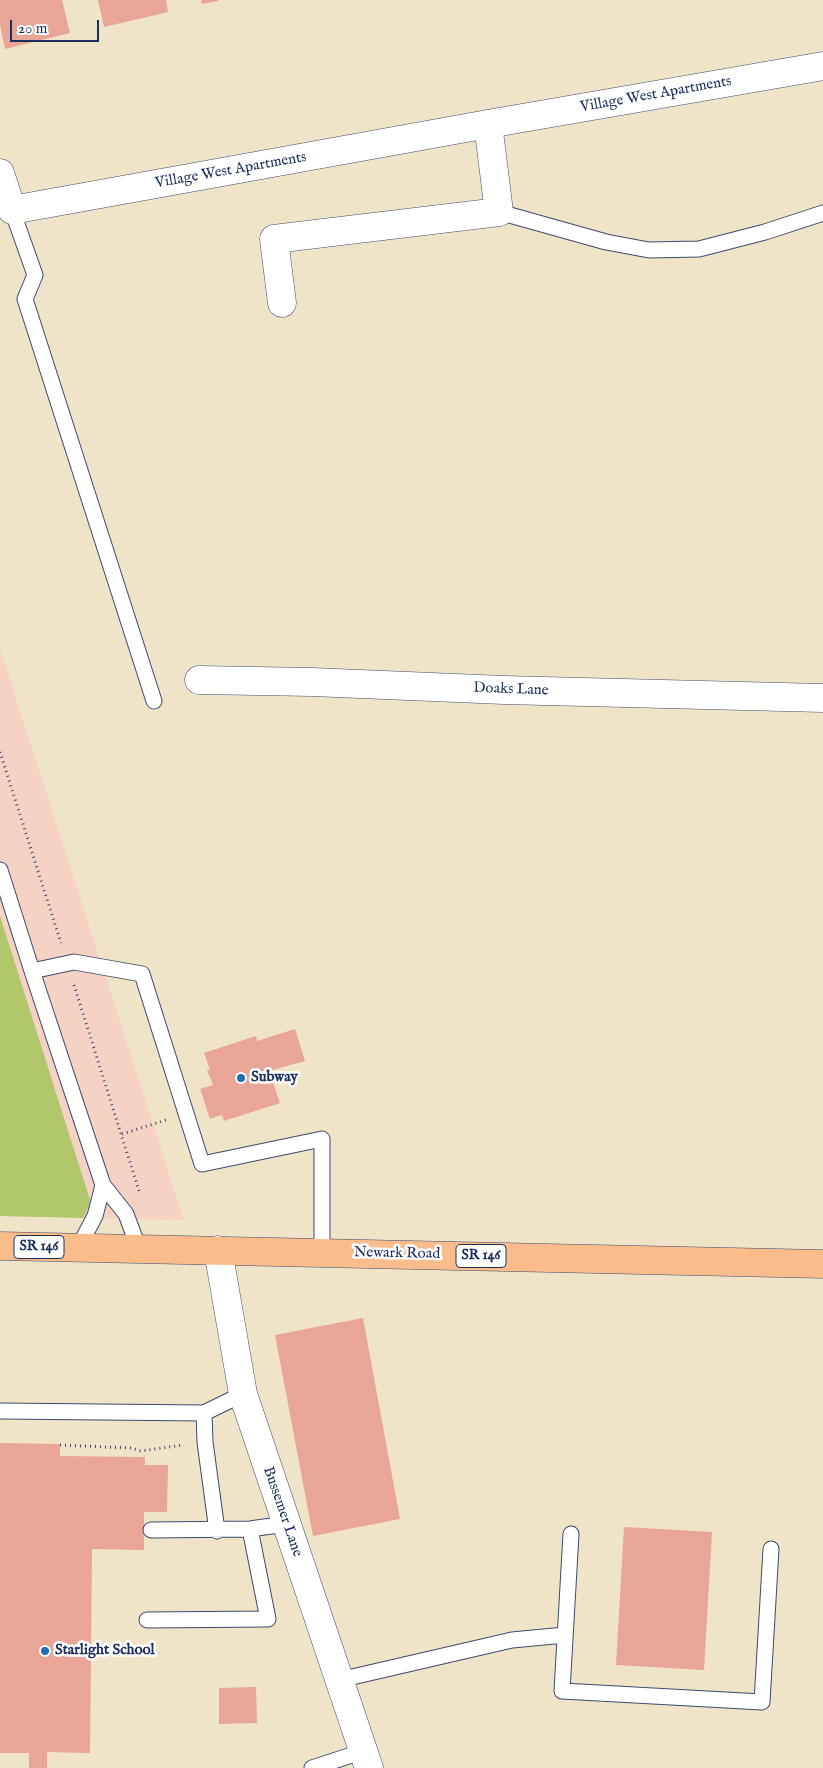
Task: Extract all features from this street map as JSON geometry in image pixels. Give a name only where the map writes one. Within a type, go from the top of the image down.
[{"type":"main road","name":"Newark Road","points":[[0,1246],[823,1264]]},
{"type":"street","name":"Village West Apartments","points":[[12,210],[823,66]]},
{"type":"street","points":[[282,303],[274,239],[499,212],[488,124]]},
{"type":"street","points":[[0,173],[12,210]]},
{"type":"street","name":"Doaks Lane","points":[[199,680],[823,698]]},
{"type":"street","name":"Bussemer Lane","points":[[218,1250],[242,1394],[366,1760]]},
{"type":"lane","points":[[12,210],[35,275],[24,299],[154,701]]},
{"type":"lane","points":[[499,212],[606,242],[649,250],[699,249],[765,232],[823,213]]},
{"type":"lane","points":[[0,870],[103,1185],[126,1214],[139,1249]]},
{"type":"lane","points":[[32,971],[74,962],[142,974],[202,1164],[322,1139],[322,1253]]},
{"type":"lane","points":[[78,1248],[95,1216],[103,1185]]},
{"type":"lane","points":[[0,1410],[204,1413],[242,1394]]},
{"type":"lane","points":[[204,1413],[205,1442],[217,1531]]},
{"type":"lane","points":[[151,1530],[250,1530],[286,1524]]},
{"type":"lane","points":[[147,1620],[268,1619],[250,1530]]},
{"type":"lane","points":[[571,1534],[562,1691],[762,1702],[771,1549]]},
{"type":"lane","points":[[338,1680],[512,1640],[565,1635]]},
{"type":"lane","points":[[312,1768],[366,1760]]},
{"type":"path","points":[[122,1134],[186,1113]]},
{"type":"path","points":[[60,1445],[130,1448],[141,1451],[205,1442]]},
{"type":"shaded area","points":[[0,649],[184,1220],[0,1216]]},
{"type":"green space","points":[[0,916],[90,1200],[83,1218],[0,1216]]},
{"type":"building","points":[[0,0],[62,0],[70,33],[5,49],[0,25]]},
{"type":"building","points":[[98,0],[166,0],[168,12],[104,27]]},
{"type":"building","points":[[201,0],[218,0],[218,1],[202,4]]},
{"type":"building","name":"Subway","points":[[295,1029],[305,1061],[269,1071],[280,1103],[224,1121],[222,1115],[210,1119],[200,1089],[213,1085],[207,1070],[210,1070],[204,1053],[256,1036],[257,1041]]},
{"type":"building","points":[[363,1318],[400,1519],[313,1536],[275,1335]]},
{"type":"building","name":"Starlight School","points":[[0,1443],[60,1444],[60,1456],[145,1457],[145,1465],[168,1465],[167,1512],[144,1512],[144,1550],[92,1549],[90,1753],[47,1752],[47,1768],[29,1768],[29,1753],[0,1753]]},
{"type":"building","points":[[624,1527],[712,1532],[704,1670],[616,1665]]},
{"type":"building","points":[[256,1687],[257,1723],[219,1724],[219,1688]]},
{"type":"place","name":"Subway","points":[[241,1078]]},
{"type":"place","name":"Starlight School","points":[[45,1651]]}]
